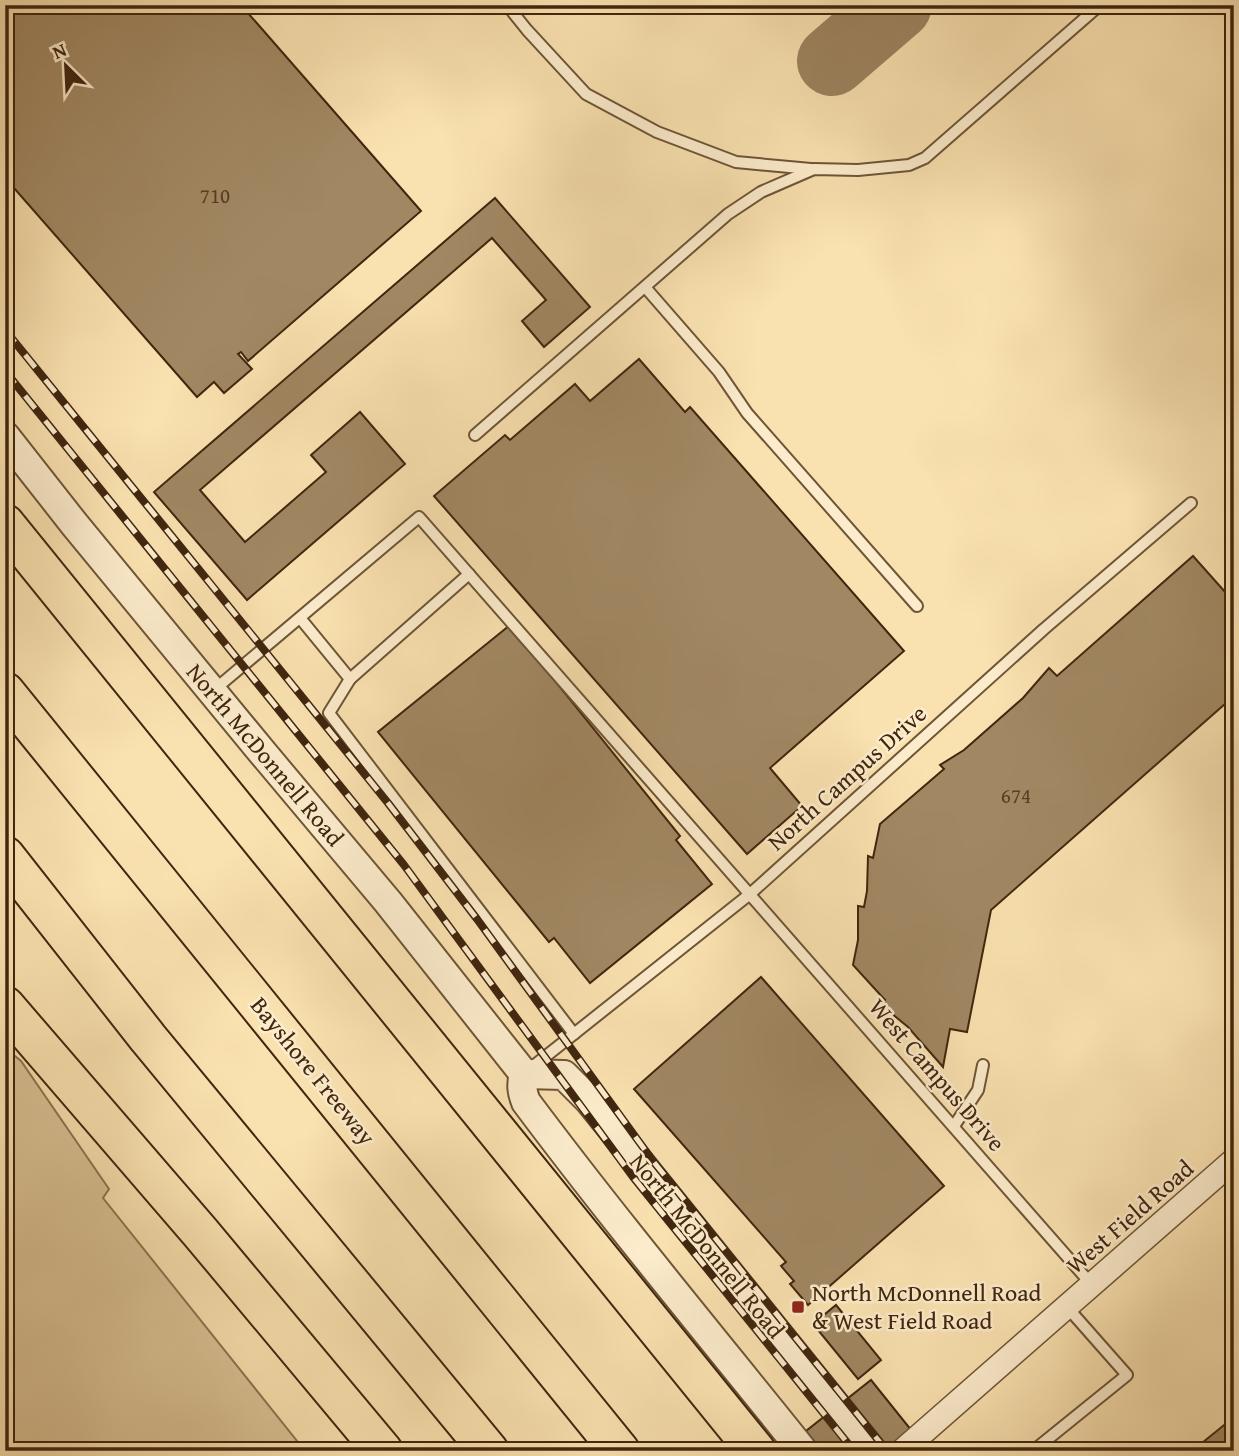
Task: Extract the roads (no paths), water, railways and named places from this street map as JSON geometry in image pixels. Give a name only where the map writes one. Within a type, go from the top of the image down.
[{"type":"highway","points":[[5,524],[756,1451]]},
{"type":"highway","name":"Bayshore Freeway","points":[[11,697],[620,1451]]},
{"type":"highway","points":[[5,856],[148,1038],[489,1451]]},
{"type":"highway","points":[[5,1006],[383,1451]]},
{"type":"street","name":"North McDonnell Road","points":[[5,436],[212,692],[396,911],[524,1074]]},
{"type":"street","name":"North McDonnell Road","points":[[524,1074],[522,1094],[526,1102],[632,1240],[803,1451]]},
{"type":"street","name":"North McDonnell Road","points":[[524,1074],[564,1075],[589,1100],[872,1451]]},
{"type":"street","name":"West Field Road","points":[[902,1451],[1234,1160]]},
{"type":"lane","points":[[507,5],[586,94],[657,132],[736,162],[858,170],[909,165],[925,158],[1100,5]]},
{"type":"lane","points":[[475,435],[728,214],[750,198],[814,169]]},
{"type":"lane","points":[[645,286],[719,373],[747,413],[917,606]]},
{"type":"lane","name":"North Campus Drive","points":[[524,1074],[750,894],[1044,629],[1191,503]]},
{"type":"lane","name":"West Campus Drive","points":[[300,618],[419,517],[1091,1285]]},
{"type":"lane","points":[[469,574],[350,679],[329,713],[574,1034]]},
{"type":"lane","points":[[212,692],[300,618],[350,679]]},
{"type":"lane","points":[[954,1126],[978,1090],[983,1065]]},
{"type":"lane","points":[[1033,1451],[1127,1375],[1067,1307]]},
{"type":"railway","points":[[5,330],[388,803],[477,919],[653,1161],[887,1451]]},
{"type":"railway","points":[[5,371],[404,865],[633,1177],[854,1451]]},
{"type":"place","name":"North McDonnell Road & West Field Road","points":[[798,1307]]}]
